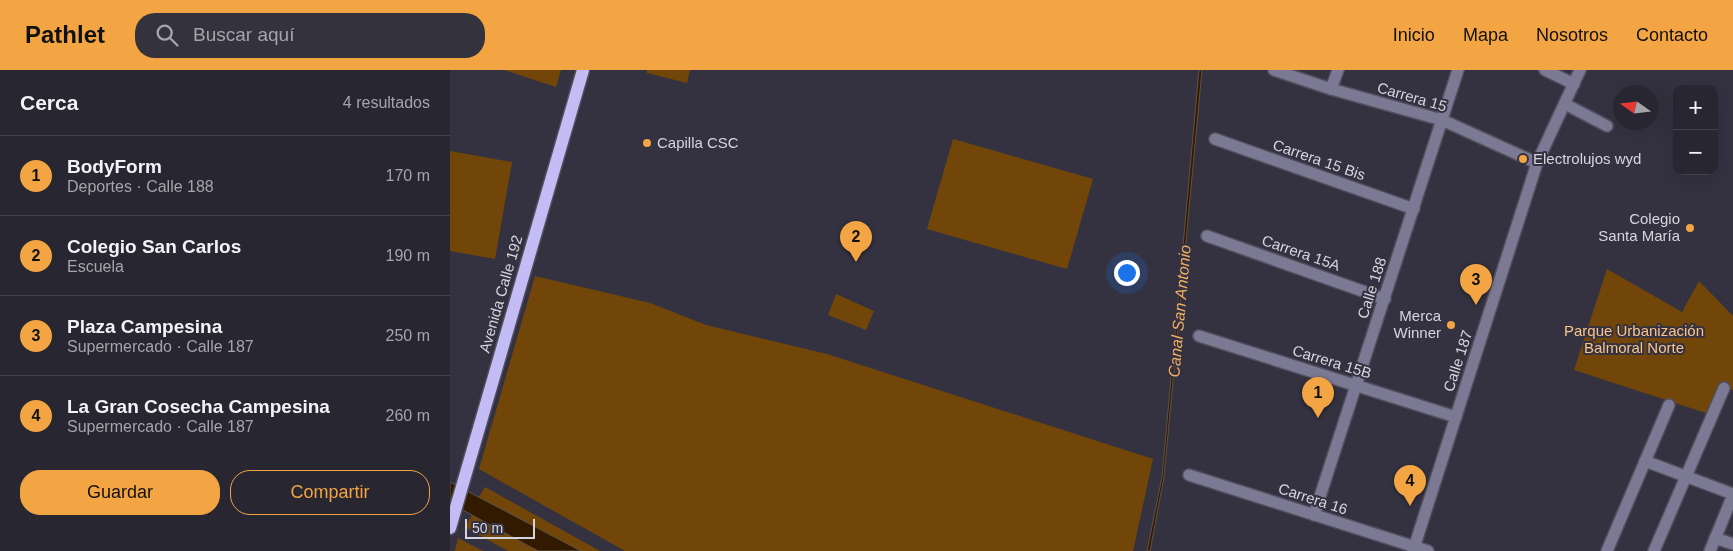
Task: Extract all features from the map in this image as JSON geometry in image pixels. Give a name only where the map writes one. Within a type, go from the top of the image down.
[{"type":"main road","name":"Avenida Calle 192","points":[[450,528],[583,70]]},
{"type":"street","name":"Carrera 15","points":[[1274,70],[1331,89],[1442,120],[1537,163]]},
{"type":"street","points":[[1331,89],[1338,70]]},
{"type":"street","name":"Calle 188","points":[[1314,515],[1458,70]]},
{"type":"street","points":[[1545,70],[1574,84]]},
{"type":"street","name":"Calle 187","points":[[1414,549],[1537,163],[1580,70]]},
{"type":"street","points":[[1565,104],[1607,126]]},
{"type":"street","name":"Carrera 15 Bis","points":[[1215,139],[1414,209]]},
{"type":"street","name":"Carrera 15A","points":[[1207,236],[1385,299]]},
{"type":"street","name":"Carrera 15B","points":[[1199,336],[1456,417]]},
{"type":"street","points":[[1654,551],[1724,388]]},
{"type":"street","points":[[1607,551],[1669,405]]},
{"type":"street","points":[[1645,461],[1733,494],[1710,551]]},
{"type":"street","name":"Carrera 16","points":[[1189,475],[1414,549],[1428,551]]},
{"type":"street","points":[[1715,538],[1733,544]]},
{"type":"green space","points":[[504,70],[561,70],[556,87]]},
{"type":"green space","points":[[647,70],[690,70],[687,83],[647,73]]},
{"type":"green space","points":[[953,139],[1093,179],[1067,269],[927,229]]},
{"type":"green space","points":[[450,151],[512,162],[495,259],[450,251]]},
{"type":"green space","name":"Parque Urbanización Balmoral Norte","points":[[1607,269],[1682,312],[1699,281],[1733,316],[1733,390],[1719,385],[1706,413],[1574,370]]},
{"type":"green space","points":[[535,276],[650,303],[706,325],[827,354],[1153,459],[1133,551],[625,551],[479,469]]},
{"type":"green space","points":[[836,294],[874,311],[866,330],[828,315]]},
{"type":"green space","points":[[485,487],[600,551],[581,551],[479,497]]},
{"type":"green space","points":[[472,515],[538,551],[508,551],[465,527]]},
{"type":"green space","points":[[458,538],[483,551],[455,551]]},
{"type":"water","name":"Canal San Antonio","points":[[1199,70],[1202,70],[1164,477],[1150,551],[1147,551],[1162,477]]},
{"type":"water","points":[[450,482],[581,551],[538,551],[450,503]]},
{"type":"place","name":"Capilla CSC","points":[[647,143]]},
{"type":"place","name":"Electrolujos wyd","points":[[1523,159]]},
{"type":"place","name":"Colegio Santa María","points":[[1690,228]]},
{"type":"place","name":"Colegio San Carlos","points":[[856,262]]},
{"type":"place","name":"Plaza Campesina","points":[[1476,305]]},
{"type":"place","name":"Merca Winner","points":[[1451,325]]},
{"type":"place","name":"BodyForm","points":[[1318,418]]},
{"type":"place","name":"La Gran Cosecha Campesina","points":[[1410,506]]}]
